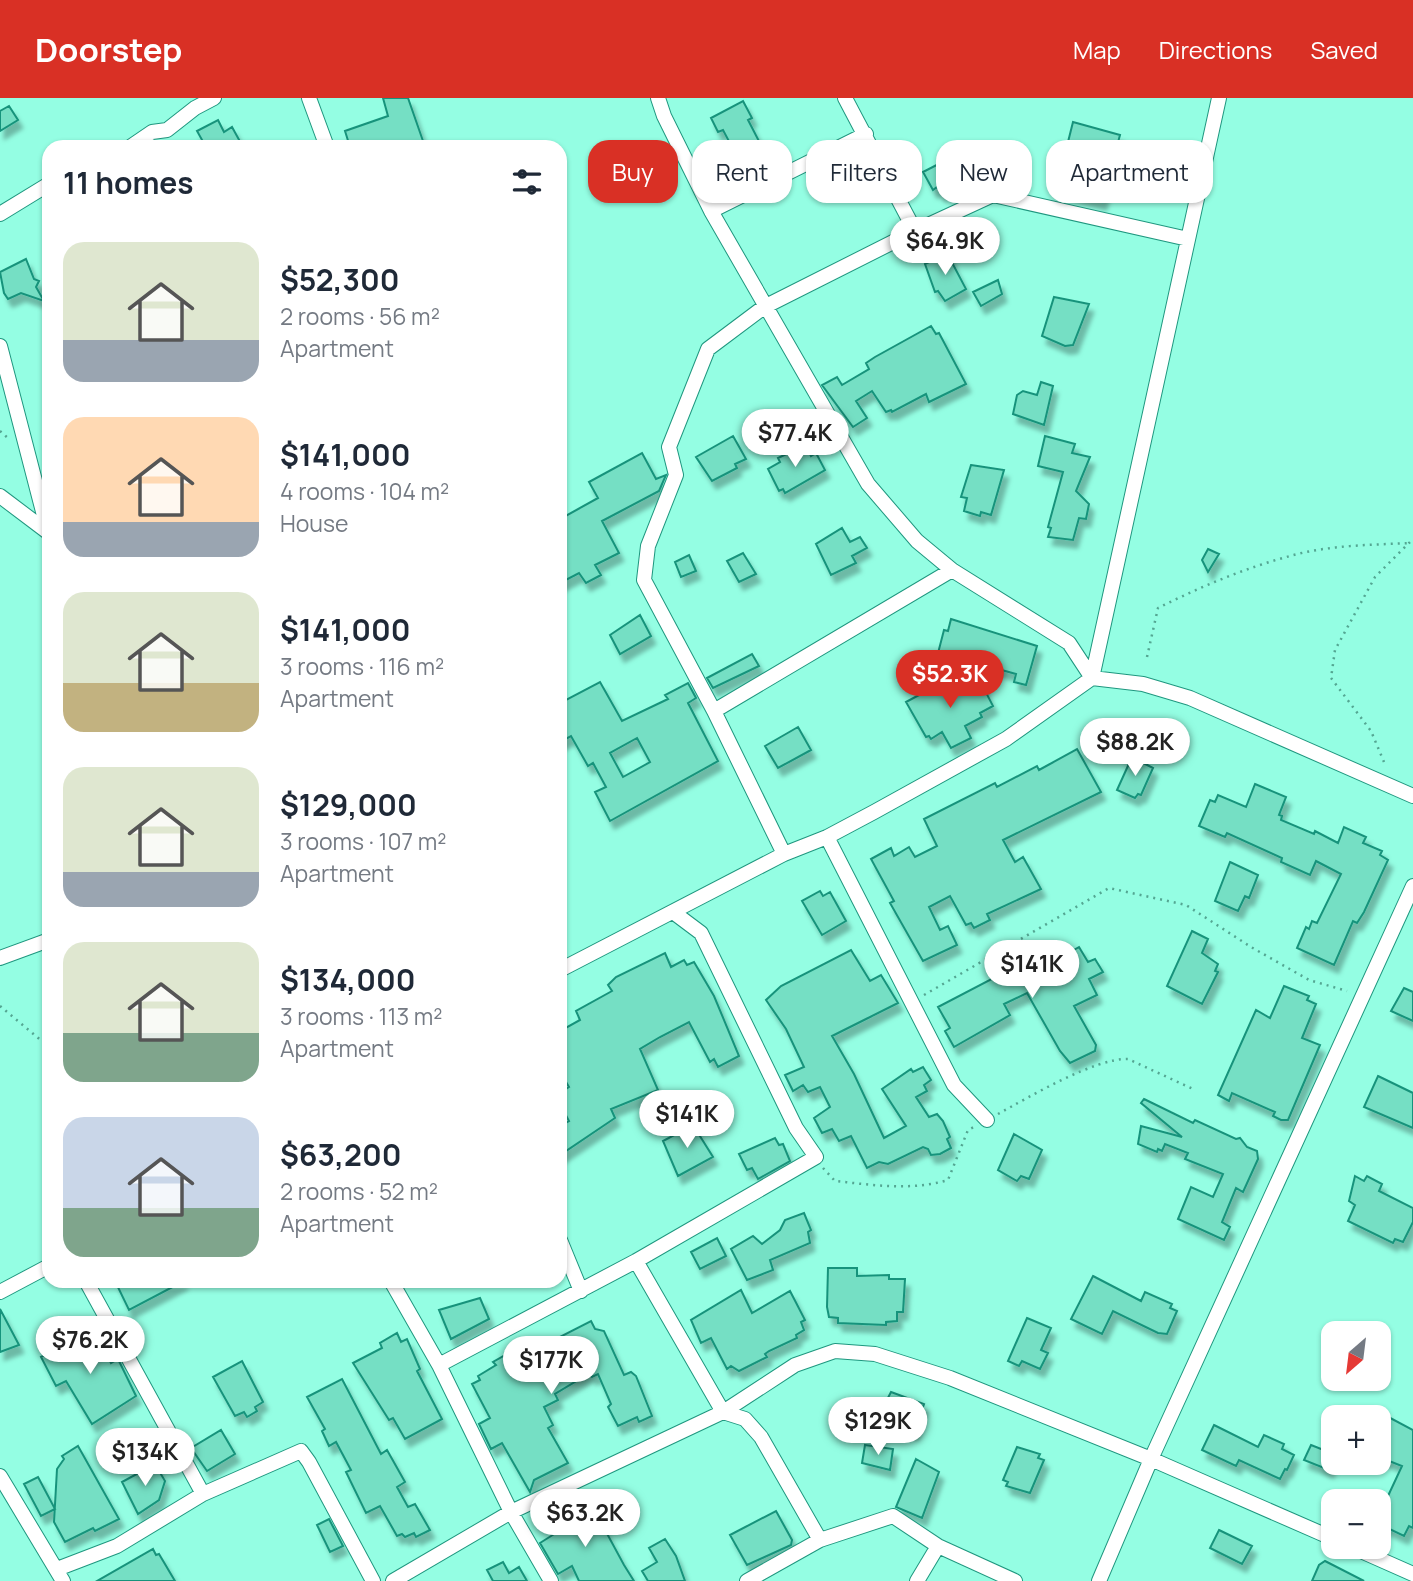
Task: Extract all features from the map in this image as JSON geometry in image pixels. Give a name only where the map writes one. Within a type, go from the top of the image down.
[{"type":"street","points":[[140,140],[152,132],[167,130],[195,107],[214,98]]},
{"type":"street","points":[[309,98],[324,140]]},
{"type":"street","points":[[658,98],[664,116],[711,211],[868,484],[917,541],[952,570],[1069,643],[1092,678]]},
{"type":"street","points":[[845,98],[915,231]]},
{"type":"street","points":[[1092,678],[1219,98]]},
{"type":"street","points":[[711,211],[866,134]]},
{"type":"street","points":[[0,214],[42,188]]},
{"type":"street","points":[[785,854],[714,711],[644,580],[648,546],[676,475],[669,447],[708,349],[764,307],[993,195],[1188,239]]},
{"type":"street","points":[[0,346],[42,510]]},
{"type":"street","points":[[0,496],[42,528]]},
{"type":"street","points":[[714,711],[952,570]]},
{"type":"street","points":[[567,966],[785,854],[827,837],[1006,739],[1092,678],[1143,684],[1190,698],[1413,796]]},
{"type":"street","points":[[827,837],[954,1085],[987,1120]]},
{"type":"street","points":[[1099,1581],[1151,1459],[1413,886]]},
{"type":"street","points":[[439,1365],[582,1292],[816,1157],[796,1128],[701,933],[673,912]]},
{"type":"street","points":[[0,958],[42,943]]},
{"type":"street","points":[[567,1257],[582,1292]]},
{"type":"street","points":[[636,1261],[723,1412],[745,1419],[761,1437],[820,1540]]},
{"type":"street","points":[[0,1292],[42,1270]]},
{"type":"street","points":[[90,1288],[203,1494]]},
{"type":"street","points":[[395,1288],[439,1365],[511,1512],[551,1581]]},
{"type":"street","points":[[393,1581],[511,1512],[723,1412],[795,1364],[835,1351],[875,1354],[950,1378],[1151,1459],[1321,1533]]},
{"type":"street","points":[[0,1476],[60,1575],[117,1546],[203,1494],[301,1451],[373,1581]]},
{"type":"street","points":[[747,1581],[820,1540],[893,1516],[938,1546],[1015,1581]]},
{"type":"street","points":[[917,1581],[938,1546]]},
{"type":"street","points":[[1379,1559],[1413,1574]]},
{"type":"path","points":[[1384,762],[1371,731],[1331,678],[1335,650],[1375,577],[1413,538]]},
{"type":"path","points":[[1147,657],[1158,608],[1184,595],[1292,555],[1346,547],[1410,543]]},
{"type":"path","points":[[913,1002],[1109,888],[1186,905],[1309,980],[1363,999]]},
{"type":"path","points":[[0,1006],[42,1041]]},
{"type":"building","points":[[383,98],[408,98],[423,140],[348,140],[345,131],[388,116]]},
{"type":"building","points":[[743,101],[752,118],[748,120],[758,140],[728,140],[723,130],[718,132],[711,118]]},
{"type":"building","points":[[9,106],[18,120],[0,131],[0,111]]},
{"type":"building","points":[[218,120],[224,132],[232,127],[239,140],[202,140],[197,131]]},
{"type":"building","points":[[1073,122],[1120,135],[1119,140],[1068,140]]},
{"type":"building","points":[[936,165],[936,188],[933,190],[923,172]]},
{"type":"building","points":[[947,253],[966,289],[945,301],[938,291],[935,292],[925,264]]},
{"type":"building","points":[[26,259],[34,279],[39,281],[36,287],[42,300],[21,293],[8,299],[4,293],[0,272]]},
{"type":"building","points":[[998,280],[1002,294],[981,306],[973,292]]},
{"type":"building","points":[[1054,297],[1089,304],[1073,345],[1065,346],[1042,336]]},
{"type":"building","points":[[931,326],[936,334],[939,333],[966,384],[929,402],[926,394],[892,412],[886,412],[872,391],[856,401],[867,418],[853,427],[822,385],[837,377],[842,385],[869,369],[866,363],[875,357]]},
{"type":"building","points":[[1041,382],[1053,386],[1044,425],[1013,414],[1017,395],[1023,391],[1037,395]]},
{"type":"building","points":[[733,436],[746,459],[735,464],[737,468],[712,481],[696,457]]},
{"type":"building","points":[[1045,436],[1075,444],[1072,453],[1090,457],[1076,491],[1089,504],[1086,519],[1079,518],[1073,540],[1048,537],[1051,528],[1048,527],[1063,472],[1038,466]]},
{"type":"building","points":[[807,448],[811,456],[816,453],[825,470],[785,493],[783,489],[779,491],[768,469],[780,462],[778,458],[797,449],[798,452]]},
{"type":"building","points":[[642,453],[656,479],[666,475],[659,491],[602,521],[619,553],[595,565],[601,575],[586,583],[579,573],[567,579],[567,515],[598,498],[589,482]]},
{"type":"building","points":[[971,465],[1004,470],[991,515],[981,512],[980,516],[964,511],[967,498],[961,497]]},
{"type":"building","points":[[842,528],[850,542],[860,537],[867,548],[852,556],[856,563],[831,575],[816,544]]},
{"type":"building","points":[[1208,549],[1219,554],[1208,572],[1202,560]]},
{"type":"building","points":[[743,553],[756,574],[739,582],[727,561]]},
{"type":"building","points":[[689,555],[696,571],[681,577],[675,562]]},
{"type":"building","points":[[640,615],[651,636],[620,654],[610,635]]},
{"type":"building","points":[[951,619],[1037,646],[1026,685],[1014,682],[1016,674],[969,661],[972,666],[937,657],[944,630],[948,631]]},
{"type":"building","points":[[752,654],[759,666],[713,688],[707,678]]},
{"type":"building","points":[[942,676],[949,691],[978,677],[993,706],[980,713],[982,717],[965,726],[971,738],[951,748],[942,732],[931,739],[926,737],[906,702],[934,687],[931,682]]},
{"type":"building","points":[[600,682],[622,721],[668,699],[665,695],[688,683],[696,698],[688,703],[718,761],[610,821],[595,792],[606,787],[593,763],[588,766],[571,736],[567,738],[567,699]],"holes":[[[637,738],[650,762],[623,777],[610,753]]]},
{"type":"building","points":[[798,727],[811,750],[778,768],[765,746]]},
{"type":"building","points":[[1107,730],[1107,746],[1087,747],[1086,731]]},
{"type":"building","points":[[1077,749],[1101,792],[1003,840],[1015,862],[1023,857],[1041,889],[987,914],[990,920],[974,928],[971,923],[966,925],[950,896],[929,907],[940,930],[948,926],[957,945],[923,961],[890,903],[894,901],[871,859],[891,848],[894,856],[909,847],[915,857],[937,846],[924,819],[995,783],[997,787],[1037,766],[1039,770]]},
{"type":"building","points":[[1132,757],[1153,768],[1141,795],[1138,794],[1135,798],[1117,790]]},
{"type":"building","points":[[1255,784],[1286,797],[1279,815],[1282,816],[1281,820],[1314,834],[1315,831],[1338,843],[1344,827],[1366,837],[1363,843],[1382,851],[1380,855],[1388,860],[1364,912],[1357,923],[1353,921],[1334,965],[1297,948],[1306,927],[1309,929],[1312,921],[1317,923],[1341,874],[1316,861],[1310,875],[1281,862],[1282,858],[1227,833],[1225,837],[1199,826],[1210,800],[1215,802],[1218,795],[1246,807]]},
{"type":"building","points":[[1230,862],[1258,875],[1249,898],[1245,896],[1238,911],[1215,901]]},
{"type":"building","points":[[820,891],[823,896],[830,892],[846,921],[822,935],[802,901]]},
{"type":"building","points":[[1192,931],[1208,939],[1202,953],[1218,964],[1215,971],[1218,972],[1202,1004],[1167,986]]},
{"type":"building","points":[[1079,947],[1088,962],[1095,959],[1103,972],[1089,979],[1097,995],[1074,1006],[1096,1045],[1095,1051],[1070,1063],[1060,1051],[1027,993],[1004,1004],[1010,1015],[954,1047],[945,1031],[950,1028],[938,1007],[1013,968],[1011,965],[1039,948],[1046,949],[1053,962]]},
{"type":"building","points":[[851,950],[870,981],[881,975],[898,1003],[832,1036],[854,1074],[884,1138],[906,1126],[882,1089],[911,1069],[913,1072],[923,1067],[931,1080],[924,1085],[927,1091],[916,1097],[929,1117],[937,1114],[943,1121],[950,1137],[947,1139],[951,1148],[940,1154],[931,1155],[928,1149],[923,1147],[888,1164],[879,1162],[867,1168],[851,1136],[839,1141],[832,1129],[822,1133],[814,1118],[830,1107],[820,1087],[808,1092],[803,1085],[793,1091],[785,1075],[804,1067],[786,1029],[766,1000],[781,986]]},
{"type":"building","points":[[665,953],[671,967],[684,960],[687,965],[694,962],[714,996],[739,1056],[718,1067],[714,1059],[710,1062],[689,1022],[660,1037],[640,1049],[658,1090],[611,1109],[615,1118],[567,1150],[567,1027],[580,1020],[576,1011],[612,991],[608,985],[616,977]]},
{"type":"building","points":[[1284,986],[1309,996],[1307,1000],[1316,1004],[1302,1038],[1320,1045],[1288,1120],[1281,1120],[1273,1116],[1275,1112],[1232,1093],[1229,1101],[1218,1095],[1256,1010],[1270,1018]]},
{"type":"building","points":[[1404,988],[1413,992],[1413,1021],[1391,1011]]},
{"type":"building","points":[[1378,1076],[1413,1093],[1413,1128],[1364,1107]]},
{"type":"building","points":[[1144,1099],[1193,1123],[1195,1120],[1236,1139],[1240,1138],[1247,1147],[1257,1151],[1258,1159],[1243,1192],[1236,1188],[1222,1222],[1230,1227],[1224,1240],[1178,1219],[1191,1187],[1213,1197],[1223,1174],[1185,1159],[1188,1153],[1165,1144],[1162,1151],[1158,1149],[1157,1152],[1138,1144],[1141,1126],[1182,1137],[1141,1103]]},
{"type":"building","points":[[693,1125],[713,1157],[678,1176],[663,1141]]},
{"type":"building","points":[[1014,1134],[1042,1150],[1029,1179],[1021,1176],[1017,1181],[998,1170]]},
{"type":"building","points":[[775,1138],[779,1145],[783,1144],[790,1161],[758,1179],[752,1168],[747,1170],[739,1154]]},
{"type":"building","points":[[1355,1176],[1364,1181],[1367,1176],[1382,1184],[1379,1191],[1413,1208],[1413,1222],[1403,1242],[1395,1239],[1393,1243],[1348,1221],[1355,1205],[1349,1201]]},
{"type":"building","points":[[804,1213],[811,1230],[808,1232],[810,1243],[770,1260],[773,1270],[747,1280],[731,1249],[753,1236],[762,1244],[780,1230],[785,1220]]},
{"type":"building","points":[[717,1238],[726,1256],[700,1269],[691,1252]]},
{"type":"building","points":[[828,1268],[857,1268],[857,1276],[889,1275],[889,1279],[905,1279],[903,1312],[897,1312],[897,1321],[886,1322],[886,1325],[838,1323],[838,1318],[829,1317]]},
{"type":"building","points":[[1093,1276],[1141,1301],[1145,1292],[1172,1304],[1170,1308],[1177,1311],[1167,1334],[1158,1333],[1113,1311],[1102,1334],[1071,1319]]},
{"type":"building","points":[[118,1288],[171,1288],[129,1310]]},
{"type":"building","points":[[741,1290],[752,1313],[790,1291],[805,1320],[801,1322],[804,1330],[796,1335],[797,1338],[769,1351],[765,1354],[767,1357],[739,1371],[731,1366],[727,1369],[711,1338],[701,1343],[691,1320]]},
{"type":"building","points":[[480,1298],[489,1319],[451,1339],[439,1310]]},
{"type":"building","points":[[0,1309],[19,1345],[0,1352]]},
{"type":"building","points":[[1027,1318],[1051,1328],[1041,1350],[1048,1353],[1040,1369],[1022,1361],[1019,1366],[1008,1361]]},
{"type":"building","points":[[591,1321],[595,1329],[604,1331],[624,1375],[631,1372],[636,1376],[652,1416],[639,1422],[637,1417],[618,1426],[608,1407],[611,1404],[598,1374],[592,1377],[590,1373],[555,1394],[558,1400],[544,1407],[553,1425],[548,1428],[568,1463],[534,1480],[530,1492],[502,1443],[491,1449],[479,1424],[490,1418],[472,1384],[480,1380],[478,1376],[496,1365],[493,1362],[507,1354],[511,1354],[515,1360]]},
{"type":"building","points":[[94,1329],[111,1363],[118,1359],[136,1396],[92,1424],[66,1381],[56,1386],[41,1357]]},
{"type":"building","points":[[397,1333],[401,1342],[407,1339],[420,1369],[417,1371],[442,1419],[405,1439],[393,1418],[389,1420],[353,1363],[382,1348],[380,1343]]},
{"type":"building","points":[[242,1361],[263,1402],[255,1407],[257,1411],[247,1417],[244,1412],[235,1416],[213,1377]]},
{"type":"building","points":[[342,1379],[381,1454],[387,1450],[405,1482],[397,1487],[408,1507],[415,1504],[430,1530],[416,1537],[414,1533],[405,1537],[402,1534],[397,1536],[380,1506],[366,1513],[346,1472],[351,1470],[336,1442],[329,1446],[322,1431],[325,1429],[307,1397]]},
{"type":"building","points":[[891,1392],[924,1404],[914,1432],[877,1419]]},
{"type":"building","points":[[1391,1418],[1413,1430],[1413,1528],[1409,1526],[1404,1536],[1391,1530],[1391,1490],[1402,1466],[1391,1462]]},
{"type":"building","points":[[1214,1425],[1258,1447],[1264,1435],[1284,1444],[1282,1449],[1294,1455],[1287,1470],[1285,1469],[1280,1479],[1239,1460],[1236,1466],[1202,1450]]},
{"type":"building","points":[[221,1430],[235,1454],[207,1471],[191,1448]]},
{"type":"building","points":[[865,1445],[893,1449],[890,1470],[862,1463]]},
{"type":"building","points":[[1311,1445],[1321,1449],[1321,1467],[1304,1460]]},
{"type":"building","points":[[78,1446],[119,1519],[65,1542],[54,1522],[57,1469],[64,1459],[62,1456]]},
{"type":"building","points":[[1017,1447],[1040,1454],[1038,1458],[1044,1460],[1030,1493],[1006,1486],[1008,1482],[1003,1480]]},
{"type":"building","points":[[916,1459],[939,1472],[922,1518],[896,1507]]},
{"type":"building","points":[[155,1464],[165,1481],[159,1500],[138,1514],[122,1482]]},
{"type":"building","points":[[38,1477],[55,1509],[41,1516],[24,1484]]},
{"type":"building","points":[[591,1504],[634,1581],[579,1581],[572,1566],[558,1574],[540,1543],[559,1531],[554,1522]]},
{"type":"building","points":[[776,1511],[792,1540],[791,1545],[747,1565],[730,1535]]},
{"type":"building","points":[[329,1519],[343,1546],[330,1552],[317,1525]]},
{"type":"building","points":[[1219,1530],[1252,1546],[1242,1564],[1210,1548]]},
{"type":"building","points":[[665,1539],[676,1556],[685,1581],[648,1581],[642,1571],[657,1562],[649,1548]]},
{"type":"building","points":[[153,1549],[156,1555],[159,1554],[175,1581],[97,1581]]},
{"type":"building","points":[[1325,1561],[1364,1581],[1312,1581],[1319,1565]]},
{"type":"building","points":[[503,1562],[509,1573],[519,1567],[527,1581],[493,1581],[487,1570]]}]
